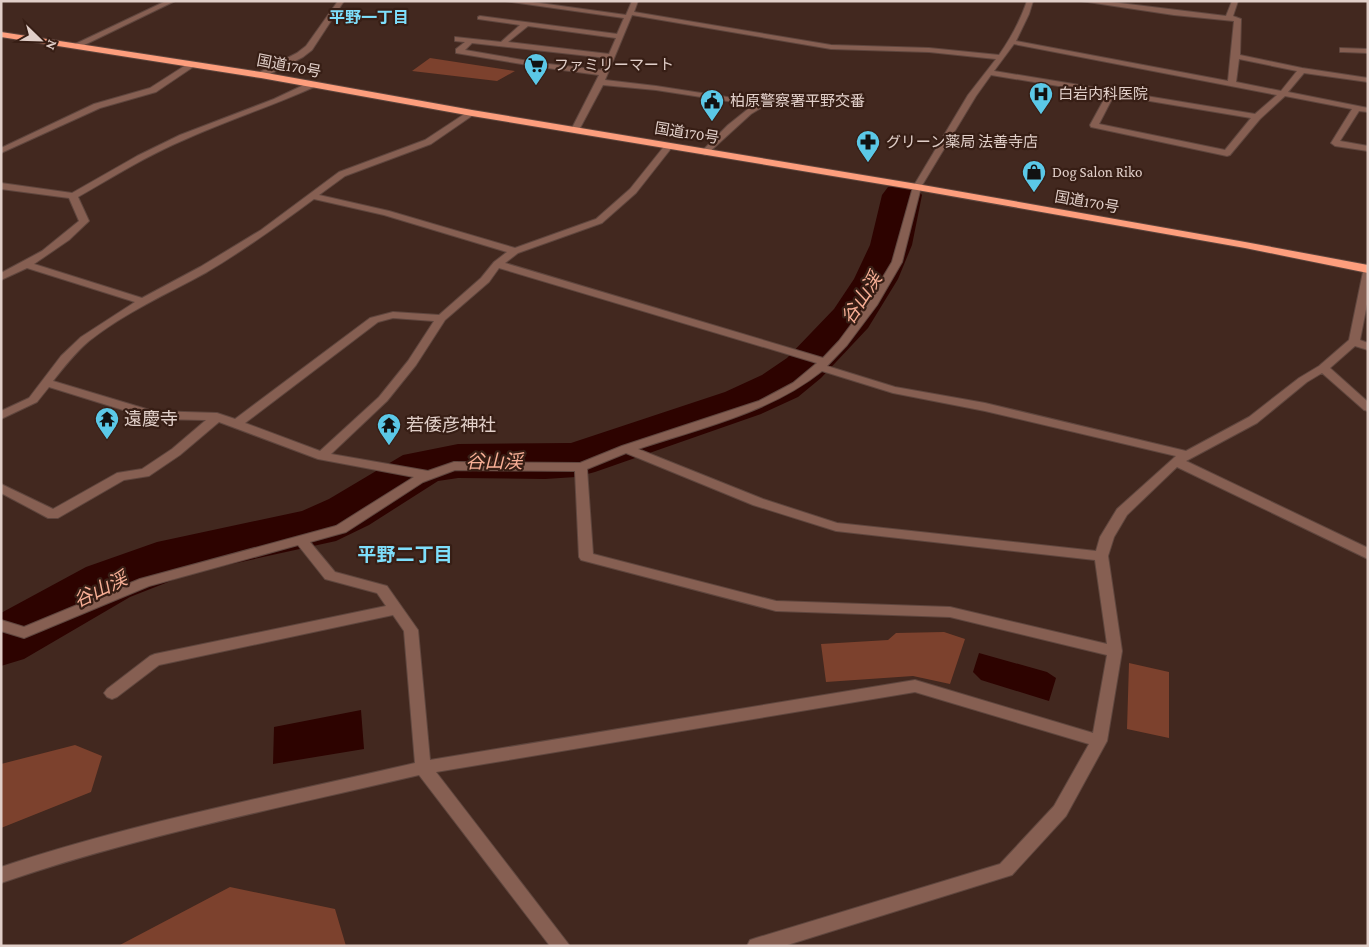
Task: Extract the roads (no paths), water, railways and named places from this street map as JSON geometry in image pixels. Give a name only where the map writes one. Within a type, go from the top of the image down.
[{"type":"highway","name":"国道170号","points":[[1,34],[261,75],[472,114],[917,187],[1245,244],[1368,270]]},
{"type":"street","points":[[75,46],[172,1]]},
{"type":"street","points":[[261,75],[300,55],[309,48],[341,1]]},
{"type":"street","points":[[508,1],[629,15],[831,47],[929,50],[1001,58]]},
{"type":"street","points":[[575,130],[600,82],[635,1]]},
{"type":"street","points":[[12,629],[24,633],[145,582],[341,529],[423,475],[454,466],[581,467],[626,449],[762,403],[797,386],[817,361],[843,343],[873,303],[897,262],[917,187],[972,95],[1012,42],[1026,14],[1030,1]]},
{"type":"street","points":[[1084,1],[1141,7],[1204,17],[1238,19],[1232,83]]},
{"type":"street","points":[[1229,18],[1235,1]]},
{"type":"street","points":[[480,18],[620,36]]},
{"type":"street","points":[[502,44],[526,24]]},
{"type":"street","points":[[458,39],[612,56]]},
{"type":"street","points":[[471,40],[459,51],[540,65],[604,73]]},
{"type":"street","points":[[1012,42],[1368,110]]},
{"type":"street","points":[[1343,50],[1368,52]]},
{"type":"street","points":[[1236,56],[1302,70],[1368,80]]},
{"type":"street","points":[[1,151],[97,106],[154,90],[192,65]]},
{"type":"street","points":[[1111,94],[1094,125],[1227,153],[1257,117],[1283,94],[1302,70]]},
{"type":"street","points":[[990,72],[1111,94],[1257,117]]},
{"type":"street","points":[[600,82],[656,88],[759,104]]},
{"type":"street","points":[[1,186],[73,196],[140,158],[183,137],[277,101],[311,85]]},
{"type":"street","points":[[706,152],[737,120],[759,104],[778,95]]},
{"type":"street","points":[[1357,108],[1335,142],[1368,149]]},
{"type":"street","points":[[1,416],[33,400],[48,383],[65,358],[85,339],[143,302],[264,232],[342,174],[428,142],[472,114]]},
{"type":"street","points":[[322,456],[383,399],[412,363],[441,318],[484,280],[497,264],[515,251],[599,221],[633,191],[669,146]]},
{"type":"street","points":[[1,277],[27,265],[71,234],[84,222],[73,196]]},
{"type":"street","points":[[311,196],[386,213],[515,251]]},
{"type":"street","points":[[497,264],[817,361],[893,390],[985,407],[1182,458],[1368,554]]},
{"type":"street","points":[[27,265],[143,302]]},
{"type":"street","points":[[756,946],[1006,870],[1060,811],[1099,741],[1115,651],[1101,556],[1107,537],[1122,512],[1182,458],[1253,420],[1303,380],[1323,368],[1354,340],[1368,270]]},
{"type":"street","points":[[236,424],[374,320],[393,315],[441,318]]},
{"type":"street","points":[[1354,340],[1368,347]]},
{"type":"street","points":[[1323,368],[1368,408]]},
{"type":"street","points":[[48,383],[152,415],[217,417],[322,456],[423,475]]},
{"type":"street","points":[[1,488],[53,515],[121,476],[144,473],[176,452],[217,417]]},
{"type":"street","points":[[626,449],[758,502],[836,527],[1101,556]]},
{"type":"street","points":[[581,467],[586,557],[776,606],[950,612],[1115,651]]},
{"type":"street","points":[[302,540],[330,576],[382,589],[411,630],[422,768],[560,946]]},
{"type":"street","points":[[112,693],[155,660],[395,609]]},
{"type":"street","points":[[1,875],[54,857],[179,825],[422,768],[916,686],[1099,741]]},
{"type":"waterway","name":"谷山渓","points":[[1,642],[108,582],[178,556],[316,527],[349,512],[422,467],[458,461],[545,462],[576,460],[743,403],[780,386],[804,368],[852,318],[876,279],[891,245],[902,195]]},
{"type":"place","name":"ファミリーマート","points":[[536,86]]},
{"type":"place","name":"白岩内科医院","points":[[1041,115]]},
{"type":"place","name":"柏原警察署平野交番","points":[[712,122]]},
{"type":"place","name":"グリーン薬局 法善寺店","points":[[868,163]]},
{"type":"place","name":"Dog Salon Riko","points":[[1034,193]]},
{"type":"place","name":"遠慶寺","points":[[107,440]]},
{"type":"place","name":"若倭彦神社","points":[[389,446]]},
{"type":"district","name":"平野一丁目","points":[[369,17]]},
{"type":"district","name":"平野二丁目","points":[[405,554]]}]
